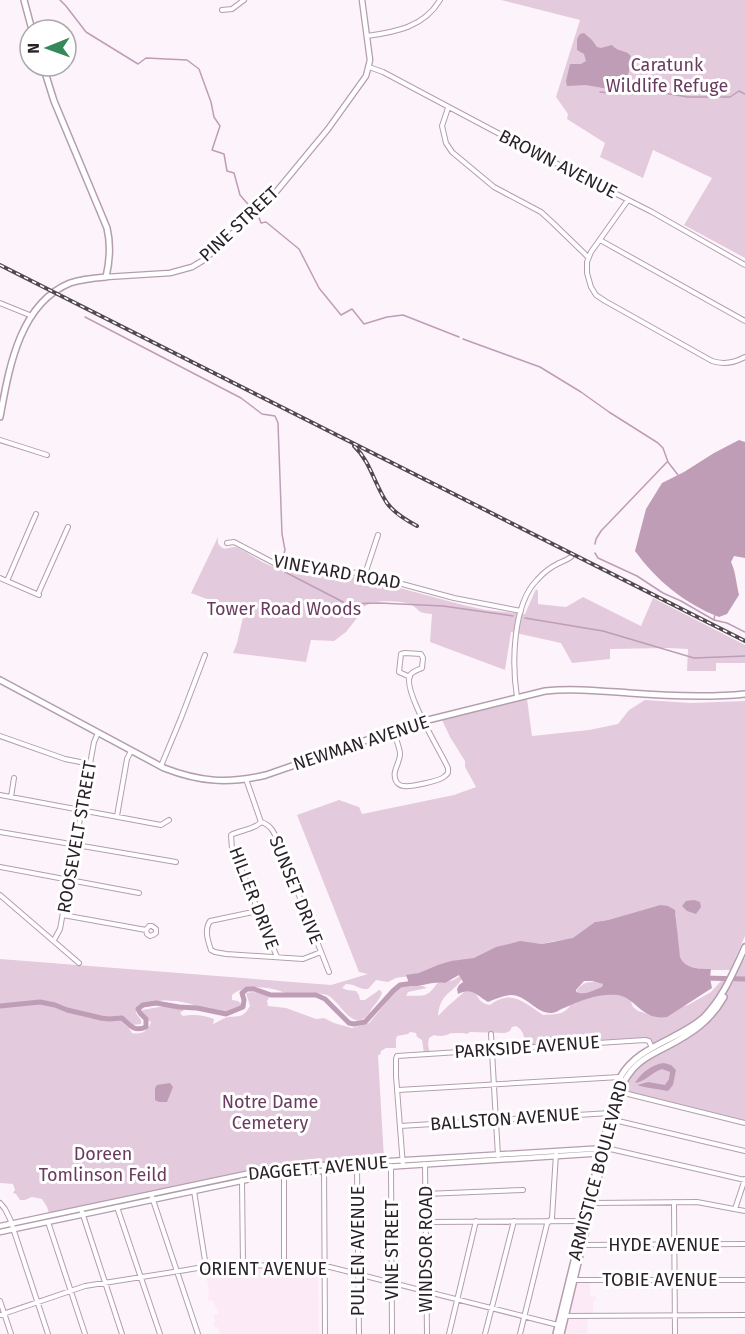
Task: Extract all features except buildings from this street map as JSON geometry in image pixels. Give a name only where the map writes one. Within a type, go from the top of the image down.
[{"type":"main road","points":[[24,0],[29,18]]},
{"type":"main road","points":[[47,78],[54,102],[107,228],[110,252],[106,277]]},
{"type":"main road","name":"PINE STREET","points":[[0,414],[12,359],[32,316],[49,297],[65,286],[82,280],[106,277]]},
{"type":"main road","name":"NEWMAN AVENUE","points":[[0,681],[161,766],[182,775],[216,781],[246,780],[266,775],[393,730],[545,691],[561,689],[692,697],[745,694]]},
{"type":"main road","name":"ARMISTICE BOULEVARD","points":[[556,1334],[583,1245],[586,1221],[593,1203],[616,1089],[621,1077],[637,1058],[698,1021],[719,999],[745,947]]},
{"type":"main road","name":"ARMISTICE BOULEVARD","points":[[561,1334],[563,1316],[586,1221],[620,1092],[627,1077],[647,1057],[689,1034],[711,1017],[724,997],[728,984]]},
{"type":"street","points":[[222,10],[232,9],[244,0]]},
{"type":"street","points":[[362,0],[369,67]]},
{"type":"street","points":[[367,36],[412,26],[428,16],[440,0]]},
{"type":"street","name":"BROWN AVENUE","points":[[369,67],[383,72],[629,200],[745,265]]},
{"type":"street","name":"PINE STREET","points":[[106,277],[170,273],[192,267],[202,261],[282,186],[346,106],[366,76],[369,67]]},
{"type":"street","points":[[448,107],[442,126],[446,143],[452,152],[494,187],[541,212],[588,258]]},
{"type":"street","points":[[629,200],[588,258],[586,270],[589,283],[596,295],[712,361],[722,364],[745,357]]},
{"type":"street","points":[[600,240],[745,321]]},
{"type":"street","points":[[0,303],[32,316]]},
{"type":"street","points":[[0,440],[47,455]]},
{"type":"street","points":[[7,581],[36,514]]},
{"type":"street","points":[[0,578],[39,595],[68,527]]},
{"type":"street","points":[[365,574],[378,535]]},
{"type":"street","name":"VINEYARD ROAD","points":[[227,543],[234,542],[273,563],[365,574],[459,599],[521,611]]},
{"type":"street","points":[[517,697],[514,665],[517,634],[527,594],[534,583],[550,568],[571,557]]},
{"type":"street","points":[[393,730],[400,755],[395,770],[398,783],[403,786],[435,781],[447,775],[448,768],[423,721],[410,689],[410,677],[414,671],[422,668],[423,658],[421,654],[405,652],[401,654],[399,672],[410,677]]},
{"type":"street","points":[[161,766],[205,655]]},
{"type":"street","name":"ROOSEVELT STREET","points":[[54,940],[59,933],[63,915],[94,742],[98,733]]},
{"type":"street","points":[[0,736],[65,759],[90,764]]},
{"type":"street","points":[[117,816],[128,756],[131,751]]},
{"type":"street","points":[[11,797],[14,778]]},
{"type":"street","name":"SUNSET DRIVE","points":[[246,780],[261,822],[273,829],[329,972]]},
{"type":"street","points":[[0,795],[161,825],[169,820]]},
{"type":"street","name":"HILLER DRIVE","points":[[261,822],[257,826],[231,835],[230,841],[277,957]]},
{"type":"street","points":[[0,832],[176,862]]},
{"type":"street","points":[[0,867],[139,892]]},
{"type":"street","points":[[0,895],[79,963]]},
{"type":"street","points":[[258,912],[210,921],[207,932],[211,950],[226,954],[303,959],[321,952]]},
{"type":"street","points":[[63,915],[146,930]]},
{"type":"street","points":[[491,1034],[498,1157]]},
{"type":"street","name":"PARKSIDE AVENUE","points":[[398,1090],[397,1056],[645,1040],[649,1041],[652,1048]]},
{"type":"street","points":[[402,1163],[398,1090],[621,1077]]},
{"type":"street","points":[[620,1092],[745,1123]]},
{"type":"street","name":"BALLSTON AVENUE","points":[[400,1126],[611,1113]]},
{"type":"street","points":[[614,1120],[745,1151]]},
{"type":"street","points":[[604,1151],[609,1148],[745,1180],[735,1209]]},
{"type":"street","name":"DAGGETT AVENUE","points":[[0,1232],[12,1226],[242,1178],[324,1168],[604,1151]]},
{"type":"street","points":[[520,1334],[547,1224],[552,1218],[556,1153]]},
{"type":"street","name":"DAGGETT AVENUE","points":[[0,1226],[48,1222],[152,1197],[194,1191],[278,1168],[357,1169],[402,1163],[425,1164],[498,1157]]},
{"type":"street","name":"WINDSOR ROAD","points":[[425,1164],[427,1334]]},
{"type":"street","name":"VINE STREET","points":[[391,1166],[392,1334]]},
{"type":"street","points":[[324,1168],[325,1334]]},
{"type":"street","name":"PULLEN AVENUE","points":[[357,1169],[359,1334]]},
{"type":"street","points":[[284,1173],[284,1266]]},
{"type":"street","points":[[242,1178],[243,1267]]},
{"type":"street","points":[[425,1194],[523,1190]]},
{"type":"street","points":[[194,1191],[206,1267]]},
{"type":"street","points":[[152,1197],[198,1334]]},
{"type":"street","points":[[674,1202],[675,1334]]},
{"type":"street","points":[[593,1203],[697,1202],[745,1211]]},
{"type":"street","points":[[0,1203],[12,1226],[48,1334]]},
{"type":"street","points":[[117,1207],[160,1334]]},
{"type":"street","points":[[82,1212],[122,1334]]},
{"type":"street","points":[[426,1221],[586,1221]]},
{"type":"street","points":[[449,1334],[476,1221]]},
{"type":"street","points":[[485,1334],[514,1221]]},
{"type":"street","points":[[48,1222],[85,1334]]},
{"type":"street","name":"HYDE AVENUE","points":[[583,1245],[745,1244]]},
{"type":"street","name":"ORIENT AVENUE","points":[[2,1314],[70,1290],[177,1271],[206,1267],[324,1266],[558,1324]]},
{"type":"street","name":"TOBIE AVENUE","points":[[574,1280],[745,1280]]},
{"type":"street","points":[[0,1301],[2,1314],[11,1334]]},
{"type":"street","points":[[563,1316],[745,1315]]},
{"type":"shaded area","points":[[584,33],[597,47],[612,45],[630,55],[630,66],[623,89],[614,90],[586,85],[567,86],[570,64],[581,64],[586,61],[584,54],[577,50],[577,39],[580,34]]},
{"type":"shaded area","points":[[739,440],[745,442],[745,558],[734,556],[731,562],[739,595],[727,614],[719,617],[694,605],[672,590],[652,572],[635,551],[646,509],[662,483]]},
{"type":"shaded area","points":[[686,901],[700,902],[701,907],[696,914],[687,911],[682,906]]},
{"type":"shaded area","points":[[660,905],[675,910],[680,957],[689,966],[711,969],[712,988],[667,1017],[651,1016],[630,1000],[618,995],[597,996],[552,1013],[541,1010],[516,996],[505,996],[488,1002],[467,991],[458,994],[457,989],[463,982],[459,975],[445,983],[410,986],[406,975],[419,973],[451,961],[474,958],[496,947],[520,941],[542,944],[573,938],[595,922]],"holes":[[[584,981],[603,984],[602,987],[586,993],[576,992]]]},
{"type":"shaded area","points":[[664,1063],[676,1070],[673,1085],[668,1091],[637,1085],[648,1082],[665,1085],[670,1072],[662,1069],[635,1083],[647,1070]]},
{"type":"shaded area","points":[[170,1083],[173,1087],[167,1102],[155,1100],[157,1085]]},
{"type":"shaded area","points":[[204,1266],[318,1266],[319,1334],[220,1334],[218,1327],[213,1324],[214,1315],[219,1312],[214,1301],[208,1300],[209,1290]]},
{"type":"shaded area","points":[[590,1280],[590,1296],[595,1296],[597,1299],[593,1302],[593,1315],[588,1316],[587,1333],[562,1334],[575,1281]]},
{"type":"green space","name":"Caratunk Wildlife Refuge","points":[[501,0],[745,0],[745,258],[684,225],[712,178],[653,150],[643,178],[600,157],[605,143],[567,119],[568,114],[556,97],[580,20]]},
{"type":"green space","name":"Tower Road Woods","points":[[218,537],[219,545],[225,549],[238,548],[271,566],[359,577],[486,610],[525,614],[536,589],[538,604],[566,607],[583,597],[641,626],[653,598],[745,645],[745,663],[716,663],[716,671],[687,671],[688,649],[667,648],[610,649],[610,659],[572,663],[561,643],[511,632],[505,670],[430,642],[432,614],[421,612],[407,603],[391,601],[374,602],[362,607],[346,632],[334,641],[311,640],[306,662],[233,653],[244,613],[191,593]]},
{"type":"green space","points":[[527,699],[532,736],[589,730],[618,724],[629,710],[645,700],[691,703],[745,701],[745,936],[730,970],[691,967],[682,962],[678,947],[676,914],[660,905],[595,922],[593,938],[533,943],[496,957],[465,960],[388,982],[376,980],[368,989],[346,984],[342,988],[356,991],[360,1000],[365,1000],[379,990],[382,993],[363,1019],[353,1019],[327,995],[288,994],[253,987],[242,989],[232,995],[232,1000],[243,1005],[237,1010],[220,1012],[182,1002],[162,1001],[138,1008],[136,1013],[141,1024],[133,1025],[126,1020],[123,1021],[124,1024],[132,1033],[142,1033],[151,1022],[142,1016],[142,1010],[181,1006],[184,1010],[180,1013],[183,1016],[195,1015],[214,1019],[213,1024],[243,1014],[250,1006],[246,993],[253,992],[270,996],[267,1001],[268,1006],[286,1008],[316,1019],[324,1018],[352,1028],[369,1023],[399,987],[413,985],[424,987],[427,988],[408,992],[406,996],[425,995],[442,979],[452,981],[465,971],[459,984],[442,1001],[438,1016],[471,986],[480,1000],[486,1004],[490,1005],[498,1000],[511,998],[523,1002],[543,1015],[559,1014],[569,1007],[577,990],[583,984],[597,982],[628,995],[633,1007],[638,1011],[658,1017],[668,1016],[677,1008],[688,1005],[711,992],[722,980],[727,978],[734,982],[736,976],[733,974],[741,958],[745,958],[745,1122],[622,1092],[634,1071],[653,1055],[652,1048],[647,1041],[525,1047],[523,1032],[516,1026],[505,1033],[470,1032],[434,1035],[429,1038],[430,1053],[424,1054],[422,1040],[417,1037],[416,1033],[410,1032],[397,1036],[396,1048],[386,1048],[378,1055],[384,1159],[271,1166],[50,1216],[42,1199],[32,1197],[20,1200],[13,1193],[15,1190],[13,1184],[0,1183],[0,959],[331,985],[368,974],[359,972],[297,815],[339,800],[359,807],[362,814],[454,795],[476,787],[465,767],[465,761],[442,720]]},
{"type":"waterway","points":[[60,0],[86,32],[138,64],[146,58],[187,60],[199,69],[214,117],[220,126],[212,150],[224,154],[227,171],[234,173],[240,195],[253,210]]},
{"type":"waterway","points":[[630,94],[658,92],[688,97],[730,97],[739,91],[745,94]]},
{"type":"waterway","points":[[600,92],[622,94]]},
{"type":"waterway","points":[[258,215],[261,223],[266,222],[299,249],[319,288],[341,315],[352,309],[364,324],[403,315],[459,337]]},
{"type":"waterway","points":[[85,317],[241,398],[262,414],[275,416],[278,423],[282,534],[285,550],[282,560]]},
{"type":"waterway","points":[[463,339],[540,367],[581,392],[658,443],[678,475]]},
{"type":"waterway","points":[[595,544],[601,531],[667,462]]},
{"type":"waterway","points":[[595,553],[598,558],[637,576],[663,593],[714,620],[727,623],[745,632]]},
{"type":"waterway","points":[[285,572],[347,604],[443,606],[513,616]]},
{"type":"waterway","points":[[714,620],[715,614]]},
{"type":"waterway","points":[[525,618],[603,631],[694,658],[745,656]]},
{"type":"waterway","points":[[703,978],[745,979]]},
{"type":"waterway","points":[[0,1006],[40,1002],[101,1018],[122,1018],[130,1026],[139,1029],[146,1027],[146,1019],[138,1009],[143,1005],[156,1003],[226,1014],[243,1007],[242,993],[247,989],[254,989],[271,995],[316,995],[325,999],[349,1023],[354,1024],[365,1022],[400,985],[414,983]]},
{"type":"railway","points":[[0,265],[745,641]]},
{"type":"railway","points":[[354,446],[360,452],[387,503],[397,513],[417,526]]},
{"type":"park label","name":"Notre Dame Cemetery","points":[[270,1112]]},
{"type":"park label","name":"Doreen Tomlinson Feild","points":[[103,1164]]}]
